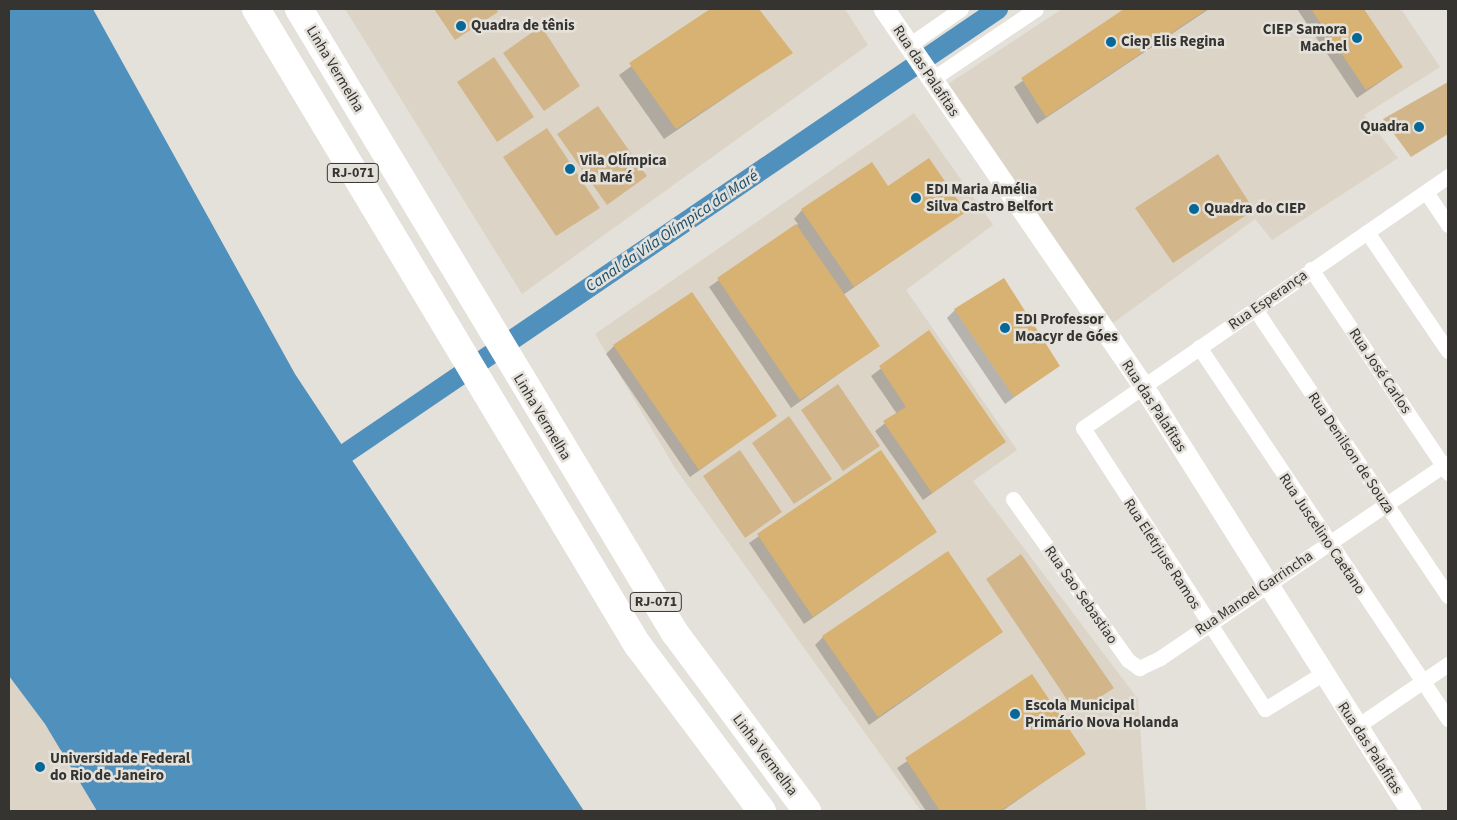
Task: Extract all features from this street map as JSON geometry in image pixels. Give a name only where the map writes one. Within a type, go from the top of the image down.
[{"type":"highway","name":"RJ-071","points":[[256,9],[450,337],[654,669],[762,811]]},
{"type":"highway","name":"Linha Vermelha","points":[[299,9],[480,314],[675,633],[807,811]]},
{"type":"street","name":"Rua das Palafitas","points":[[884,9],[1143,386],[1322,674],[1411,811]]},
{"type":"street","points":[[921,64],[961,9]]},
{"type":"street","points":[[921,64],[1036,9]]},
{"type":"street","name":"Rua Esperança","points":[[1087,423],[1448,176]]},
{"type":"street","points":[[1426,192],[1448,226]]},
{"type":"street","points":[[1366,232],[1448,351]]},
{"type":"street","name":"Rua José Carlos","points":[[1312,270],[1447,467]]},
{"type":"street","name":"Rua Denilson de Souza","points":[[1255,309],[1448,596]]},
{"type":"street","name":"Rua Juscelino Caetano","points":[[1199,347],[1326,543],[1448,719]]},
{"type":"street","name":"Rua Eletrjuse Ramos","points":[[1087,423],[1082,428],[1087,439],[1265,709],[1322,674]]},
{"type":"street","name":"Rua Manoel Garrincha","points":[[1160,658],[1326,543],[1385,504],[1447,467]]},
{"type":"street","name":"Rua Sao Sebastiao","points":[[1013,499],[1128,660],[1139,668],[1160,658]]},
{"type":"street","points":[[1356,727],[1448,664]]},
{"type":"shaded area","name":"Vila Olímpica da Maré","points":[[345,9],[845,9],[868,45],[522,294]]},
{"type":"shaded area","name":"Quadra de tênis","points":[[434,9],[496,9],[498,12],[455,40]]},
{"type":"shaded area","points":[[1062,9],[1401,9],[1440,67],[1364,115],[1398,158],[1272,240],[1255,219],[1113,323],[945,86]]},
{"type":"shaded area","points":[[541,26],[580,86],[544,111],[503,53]]},
{"type":"shaded area","points":[[494,57],[534,117],[497,142],[457,82]]},
{"type":"shaded area","name":"Quadra","points":[[1448,82],[1448,134],[1411,157],[1383,119]]},
{"type":"shaded area","points":[[598,106],[647,176],[607,205],[557,134]]},
{"type":"shaded area","points":[[914,113],[993,225],[906,290],[1017,450],[973,481],[1138,699],[1146,811],[921,811],[675,468],[595,334]]},
{"type":"shaded area","points":[[547,128],[600,208],[556,236],[503,157]]},
{"type":"shaded area","name":"Quadra do CIEP","points":[[1218,154],[1254,210],[1173,263],[1135,208]]},
{"type":"shaded area","points":[[838,384],[880,446],[843,471],[801,410]]},
{"type":"shaded area","points":[[789,416],[832,479],[794,504],[752,443]]},
{"type":"shaded area","points":[[740,450],[782,512],[745,538],[703,476]]},
{"type":"shaded area","points":[[1021,554],[1114,688],[1076,713],[986,579]]},
{"type":"shaded area","name":"Universidade Federal do Rio de Janeiro","points":[[9,676],[45,724],[97,811],[9,811]]},
{"type":"water","points":[[9,9],[93,9],[295,374],[584,811],[97,811],[45,724],[9,676]]},
{"type":"building","name":"Vila Olímpica da Maré","points":[[710,9],[759,9],[793,53],[676,129],[629,63]]},
{"type":"building","name":"Ciep Elis Regina","points":[[1124,9],[1207,9],[1046,117],[1021,78]]},
{"type":"building","name":"CIEP Samora Machel","points":[[1311,9],[1364,9],[1403,67],[1366,90]]},
{"type":"building","name":"EDI Maria Amélia Silva Castro Belfort","points":[[929,158],[966,212],[854,287],[801,209],[872,162],[888,186]]},
{"type":"building","points":[[796,224],[880,346],[800,400],[717,278]]},
{"type":"building","name":"EDI Professor Moacyr de Góes","points":[[1004,278],[1060,366],[1014,397],[954,309]]},
{"type":"building","points":[[692,292],[777,416],[699,470],[613,345]]},
{"type":"building","points":[[929,330],[1006,442],[932,493],[883,421],[906,407],[879,366]]},
{"type":"building","points":[[881,450],[937,532],[813,617],[757,534]]},
{"type":"building","points":[[948,551],[1003,632],[878,717],[822,636]]},
{"type":"building","name":"Escola Municipal Primário Nova Holanda","points":[[1032,674],[1086,754],[1000,811],[940,811],[905,758]]},
{"type":"waterway","name":"Canal da Vila Olímpica da Maré","points":[[346,453],[998,9]]},
{"type":"place","name":"Quadra de tênis","points":[[461,26]]},
{"type":"place","name":"CIEP Samora Machel","points":[[1357,38]]},
{"type":"place","name":"Ciep Elis Regina","points":[[1111,42]]},
{"type":"place","name":"Quadra","points":[[1419,127]]},
{"type":"place","name":"Vila Olímpica da Maré","points":[[570,169]]},
{"type":"place","name":"EDI Maria Amélia Silva Castro Belfort","points":[[916,198]]},
{"type":"place","name":"Quadra do CIEP","points":[[1194,209]]},
{"type":"place","name":"EDI Professor Moacyr de Góes","points":[[1005,328]]},
{"type":"place","name":"Escola Municipal Primário Nova Holanda","points":[[1015,714]]},
{"type":"place","name":"Universidade Federal do Rio de Janeiro","points":[[40,767]]}]
